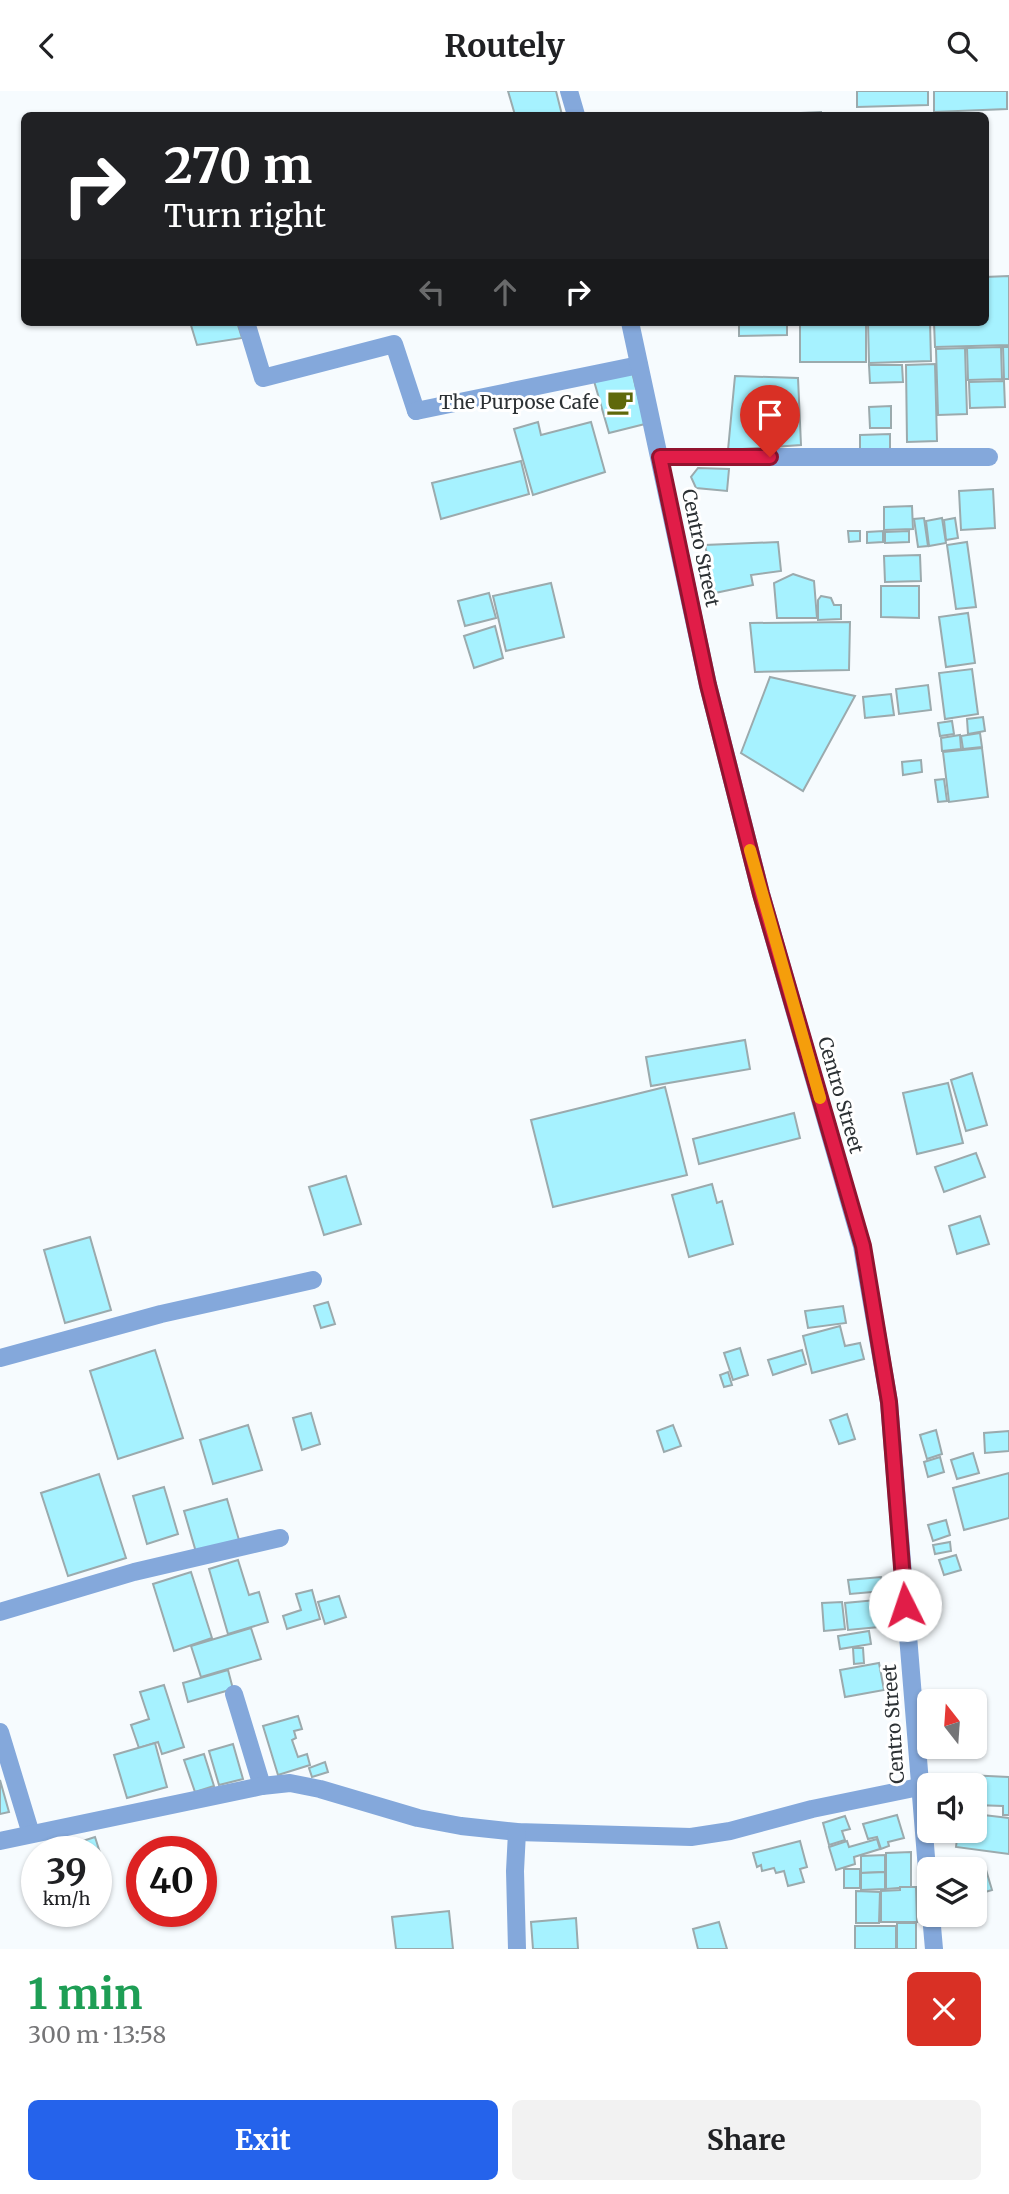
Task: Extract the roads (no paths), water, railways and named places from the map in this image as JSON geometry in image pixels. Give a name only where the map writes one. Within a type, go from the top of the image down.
[{"type":"street","points":[[569,91],[575,112]]},
{"type":"street","points":[[247,326],[263,378],[394,344],[416,411],[639,365]]},
{"type":"street","name":"Centro Street","points":[[631,326],[708,685],[761,894],[863,1246],[889,1402],[918,1773]]},
{"type":"street","points":[[660,457],[989,457]]},
{"type":"street","points":[[0,1358],[161,1314],[313,1280]]},
{"type":"street","points":[[0,1612],[45,1596],[134,1572],[280,1538]]},
{"type":"street","points":[[234,1694],[262,1786]]},
{"type":"street","points":[[0,1732],[31,1834]]},
{"type":"street","points":[[0,1841],[262,1786],[290,1783],[418,1818],[461,1826],[517,1832],[691,1837],[730,1831],[812,1809],[917,1787]]},
{"type":"street","points":[[517,1832],[517,1949]]},
{"type":"street","points":[[932,1927],[934,1949]]},
{"type":"place","name":"The Purpose Cafe","points":[[620,402]]}]
